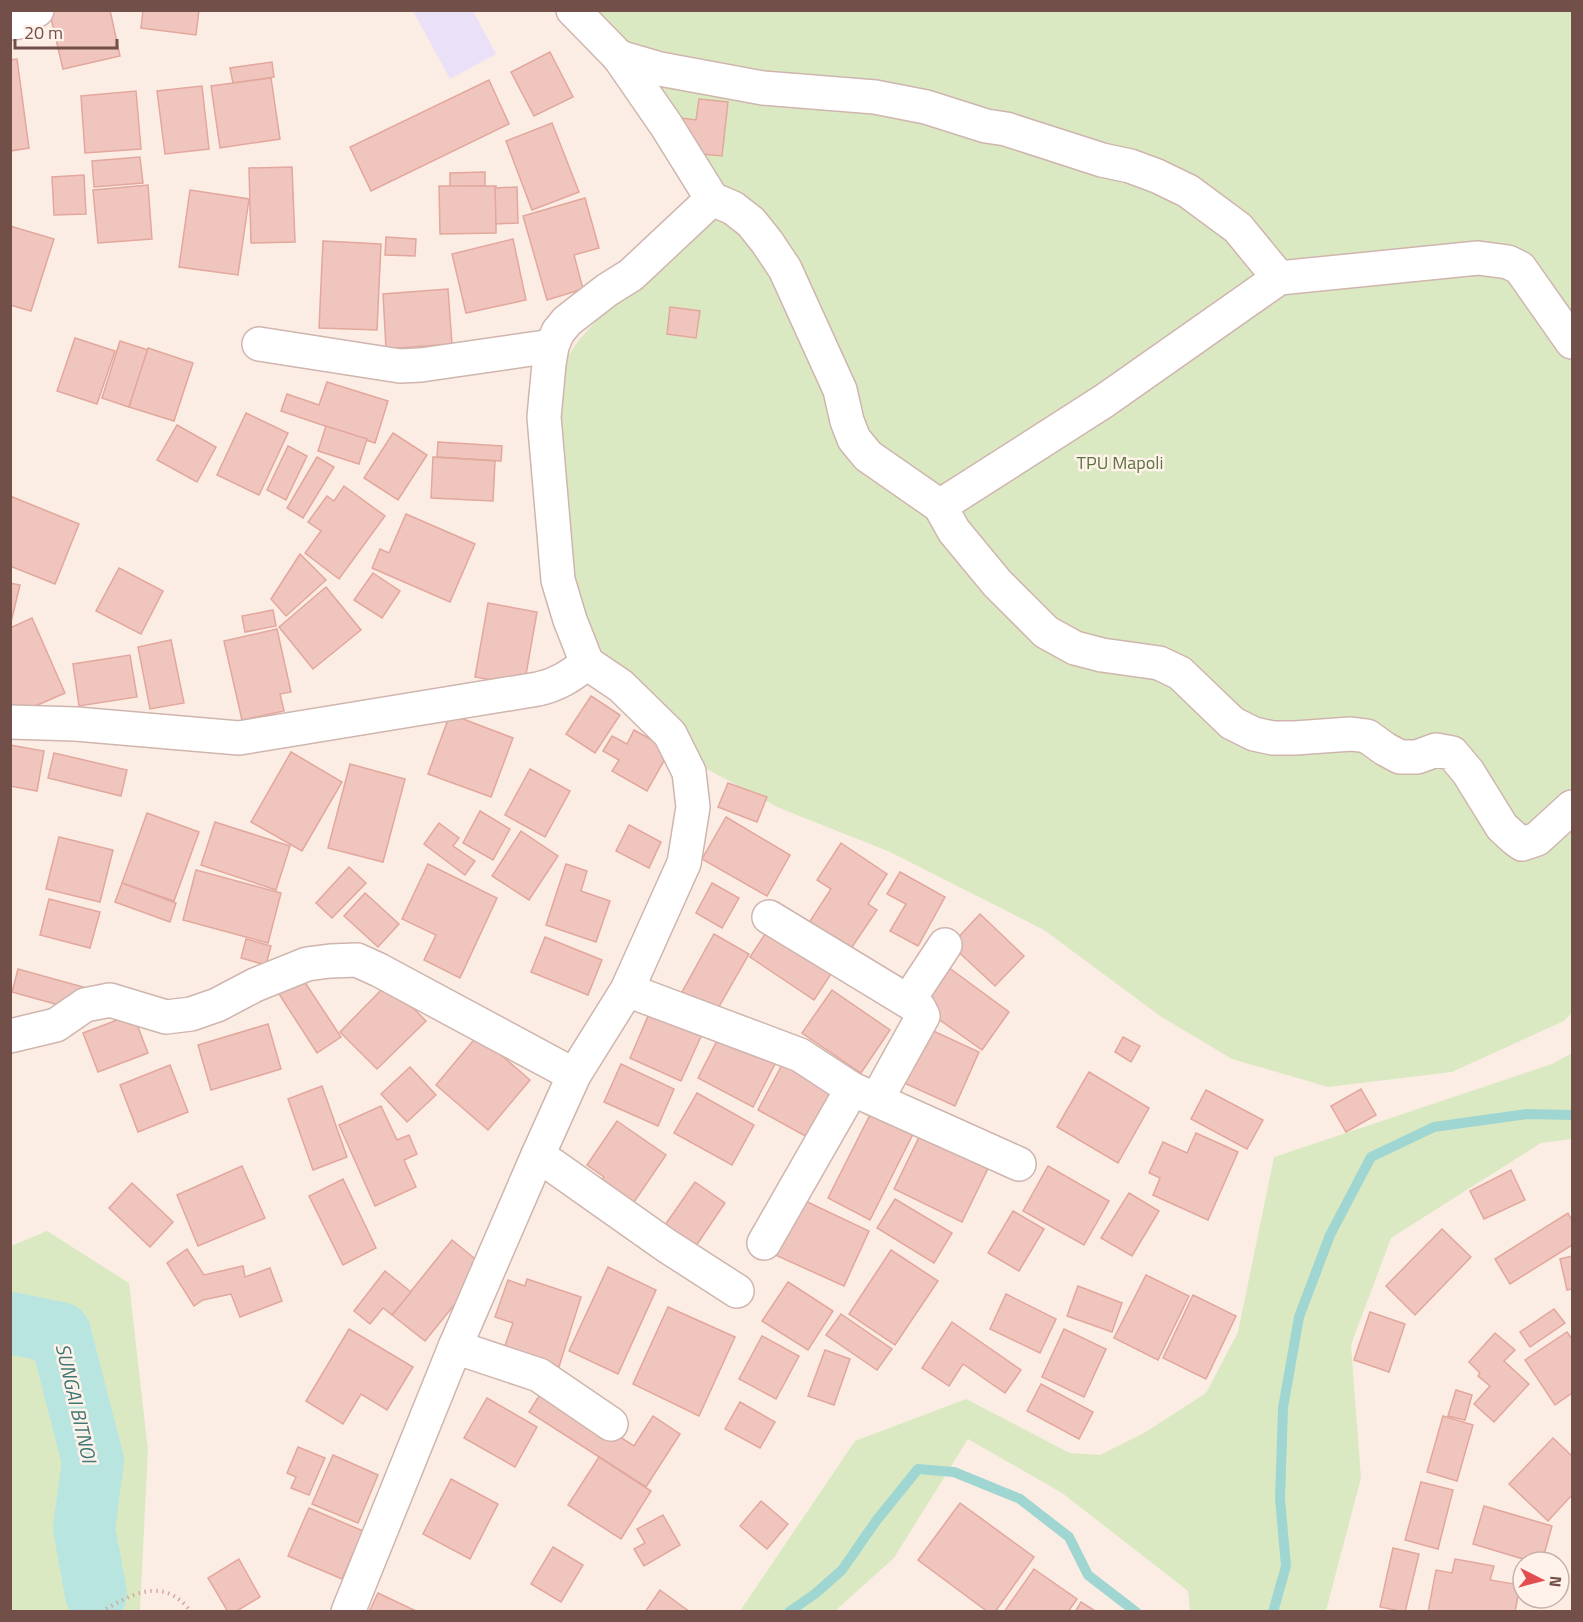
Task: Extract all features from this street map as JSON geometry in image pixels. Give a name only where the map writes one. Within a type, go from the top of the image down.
[{"type":"street","points":[[10,23],[19,22],[37,10]]},
{"type":"street","points":[[573,10],[619,57],[666,125],[712,199],[733,208],[751,222],[785,269],[840,390],[854,439],[868,456],[940,506],[954,531],[997,583],[1046,632],[1075,648],[1102,656],[1160,663],[1180,673],[1232,723],[1254,734],[1273,738],[1351,734],[1367,736],[1385,750],[1400,757],[1417,757],[1436,750],[1452,753],[1468,772],[1502,827],[1522,844],[1537,839],[1572,807]]},
{"type":"street","points":[[619,57],[660,69],[763,88],[875,97],[926,107],[986,126],[1006,129],[1102,160],[1130,166],[1188,191],[1239,228],[1279,278]]},
{"type":"street","points":[[348,1611],[455,1347],[538,1155],[574,1075],[627,990],[684,863],[693,807],[689,772],[670,734],[621,686],[587,663],[570,620],[558,580],[544,417],[549,363],[552,346],[558,332],[567,321],[607,290],[631,275],[712,199]]},
{"type":"street","points":[[940,506],[1104,401],[1279,278],[1478,258],[1508,262],[1520,268],[1572,342]]},
{"type":"street","points":[[260,344],[400,366],[422,365],[552,346]]},
{"type":"street","points":[[10,722],[76,724],[239,738],[554,686],[587,663]]},
{"type":"street","points":[[764,1243],[864,1094],[923,1016],[919,1008],[769,917]]},
{"type":"street","points":[[908,1001],[945,945]]},
{"type":"street","points":[[10,1036],[56,1025],[86,1005],[110,1000],[165,1017],[191,1014],[217,1005],[255,985],[307,964],[357,960],[574,1075]]},
{"type":"street","points":[[627,990],[800,1055],[864,1094],[1019,1164]]},
{"type":"street","points":[[538,1155],[667,1246],[737,1292]]},
{"type":"street","points":[[455,1347],[539,1375],[611,1424]]},
{"type":"path","points":[[101,1611],[131,1594],[152,1591],[170,1593],[191,1611]]},
{"type":"shaded area","points":[[413,11],[473,11],[496,54],[450,79]]},
{"type":"green space","name":"TPU Mapoli","points":[[561,11],[1572,11],[1572,1013],[1564,1021],[1452,1072],[1328,1087],[1232,1059],[1160,1016],[1044,930],[890,852],[777,807],[694,762],[579,662],[545,389],[579,340],[694,210],[686,188],[653,124]]},
{"type":"green space","points":[[1572,1053],[1572,1139],[1541,1143],[1391,1238],[1351,1345],[1361,1478],[1326,1611],[1190,1611],[1188,1591],[1062,1493],[968,1439],[894,1558],[835,1611],[740,1611],[855,1441],[966,1399],[1070,1453],[1100,1455],[1144,1433],[1206,1393],[1238,1332],[1274,1157],[1552,1064]]},
{"type":"green space","points":[[47,1231],[129,1283],[148,1450],[140,1611],[11,1611],[11,1246]]},
{"type":"building","points":[[49,10],[110,10],[120,56],[63,69]]},
{"type":"building","points":[[143,10],[199,10],[196,35],[141,28]]},
{"type":"building","points":[[550,52],[573,97],[534,116],[511,72]]},
{"type":"building","points":[[17,59],[29,148],[10,151],[10,60]]},
{"type":"building","points":[[272,62],[274,77],[233,83],[230,68]]},
{"type":"building","points":[[271,78],[280,139],[220,148],[211,86]]},
{"type":"building","points":[[489,80],[509,124],[371,191],[350,147]]},
{"type":"building","points":[[202,86],[209,149],[165,154],[157,91]]},
{"type":"building","points":[[136,91],[141,149],[85,153],[81,96]]},
{"type":"building","points":[[699,99],[728,102],[722,156],[693,153],[680,138],[682,118],[696,120]]},
{"type":"building","points":[[552,123],[579,192],[532,210],[506,141]]},
{"type":"building","points":[[140,157],[143,183],[94,187],[92,161]]},
{"type":"building","points":[[292,167],[295,242],[251,243],[249,168]]},
{"type":"building","points":[[485,172],[485,186],[450,187],[450,173]]},
{"type":"building","points":[[84,175],[86,214],[54,215],[52,177]]},
{"type":"building","points":[[148,185],[152,239],[98,243],[93,190]]},
{"type":"building","points":[[439,186],[496,186],[496,233],[440,234]]},
{"type":"building","points":[[517,187],[518,223],[496,224],[495,188]]},
{"type":"building","points":[[190,190],[249,199],[238,275],[179,267]]},
{"type":"building","points":[[585,198],[599,248],[574,255],[583,289],[547,300],[523,216]]},
{"type":"building","points":[[10,226],[54,239],[31,311],[10,305]]},
{"type":"building","points":[[386,237],[416,239],[415,256],[385,255]]},
{"type":"building","points":[[513,239],[526,300],[466,313],[452,254]]},
{"type":"building","points":[[323,241],[381,244],[377,330],[319,328]]},
{"type":"building","points":[[448,289],[452,344],[386,349],[383,294]]},
{"type":"building","points":[[670,307],[700,311],[696,338],[667,334]]},
{"type":"building","points":[[75,338],[115,351],[97,404],[57,391]]},
{"type":"building","points":[[120,341],[148,350],[129,407],[102,398]]},
{"type":"building","points":[[148,348],[193,363],[174,421],[129,407]]},
{"type":"building","points":[[327,382],[388,401],[375,443],[281,411],[287,394],[319,405]]},
{"type":"building","points":[[246,413],[288,433],[259,495],[217,475]]},
{"type":"building","points":[[177,425],[216,447],[197,482],[157,460]]},
{"type":"building","points":[[326,426],[367,439],[359,464],[318,451]]},
{"type":"building","points":[[393,433],[427,455],[398,500],[364,478]]},
{"type":"building","points":[[438,442],[502,446],[501,461],[437,457]]},
{"type":"building","points":[[288,446],[307,456],[286,500],[267,490]]},
{"type":"building","points":[[317,457],[334,467],[303,518],[287,508]]},
{"type":"building","points":[[433,457],[495,461],[493,501],[431,498]]},
{"type":"building","points":[[344,486],[385,516],[339,579],[305,553],[321,531],[308,522],[327,496],[334,501]]},
{"type":"building","points":[[10,496],[79,524],[55,584],[10,566]]},
{"type":"building","points":[[406,514],[475,544],[450,602],[372,568],[380,549],[389,553]]},
{"type":"building","points":[[300,554],[326,580],[286,616],[271,599]]},
{"type":"building","points":[[119,568],[163,591],[141,634],[96,611]]},
{"type":"building","points":[[373,573],[400,591],[382,618],[354,600]]},
{"type":"building","points":[[10,583],[20,585],[11,622],[10,622]]},
{"type":"building","points":[[326,587],[361,630],[313,669],[279,627]]},
{"type":"building","points":[[488,603],[537,612],[524,686],[475,677]]},
{"type":"building","points":[[273,610],[276,626],[245,632],[242,616]]},
{"type":"building","points":[[32,618],[65,693],[10,717],[10,628]]},
{"type":"building","points":[[277,629],[291,692],[280,694],[284,711],[242,720],[224,641]]},
{"type":"building","points":[[171,640],[184,703],[150,709],[138,647]]},
{"type":"building","points":[[130,655],[137,697],[79,706],[73,664]]},
{"type":"building","points":[[591,696],[620,715],[595,753],[566,734]]},
{"type":"building","points":[[450,714],[513,738],[491,797],[428,774]]},
{"type":"building","points":[[634,730],[670,750],[647,791],[612,771],[619,760],[603,751],[612,736],[627,744]]},
{"type":"building","points":[[10,745],[44,751],[37,791],[10,786]]},
{"type":"building","points":[[291,752],[342,782],[302,851],[251,822]]},
{"type":"building","points":[[54,753],[127,770],[121,796],[48,778]]},
{"type":"building","points":[[350,764],[405,779],[383,862],[328,848]]},
{"type":"building","points":[[530,769],[570,791],[545,837],[505,815]]},
{"type":"building","points":[[728,783],[767,797],[757,822],[718,807]]},
{"type":"building","points":[[480,811],[510,829],[493,860],[463,843]]},
{"type":"building","points":[[147,813],[199,832],[174,901],[122,883]]},
{"type":"building","points":[[726,817],[790,855],[767,896],[702,859]]},
{"type":"building","points":[[215,822],[290,846],[276,890],[201,865]]},
{"type":"building","points":[[439,823],[459,838],[453,846],[475,861],[465,875],[424,844]]},
{"type":"building","points":[[629,825],[661,842],[649,868],[616,851]]},
{"type":"building","points":[[521,831],[558,856],[529,900],[492,876]]},
{"type":"building","points":[[59,837],[113,850],[100,902],[46,889]]},
{"type":"building","points":[[841,843],[887,874],[868,904],[877,910],[844,959],[803,932],[831,889],[817,880]]},
{"type":"building","points":[[428,864],[497,898],[460,978],[424,960],[436,935],[402,919]]},
{"type":"building","points":[[566,864],[587,871],[581,891],[610,901],[596,942],[546,925]]},
{"type":"building","points":[[349,867],[366,883],[332,918],[316,903]]},
{"type":"building","points":[[196,870],[281,893],[268,943],[183,920]]},
{"type":"building","points":[[900,872],[945,897],[918,946],[890,931],[906,904],[887,894]]},
{"type":"building","points":[[122,883],[176,903],[170,922],[115,902]]},
{"type":"building","points":[[712,883],[739,898],[722,928],[696,913]]},
{"type":"building","points":[[365,893],[399,924],[378,947],[344,916]]},
{"type":"building","points":[[49,899],[100,912],[90,948],[40,935]]},
{"type":"building","points":[[980,914],[1024,956],[995,986],[951,945]]},
{"type":"building","points":[[771,925],[835,968],[814,1000],[750,957]]},
{"type":"building","points":[[714,934],[749,954],[716,1012],[682,992]]},
{"type":"building","points":[[545,937],[602,960],[588,995],[531,972]]},
{"type":"building","points":[[246,939],[271,946],[266,965],[241,958]]},
{"type":"building","points":[[948,967],[1009,1012],[982,1050],[920,1006]]},
{"type":"building","points":[[18,969],[83,987],[77,1010],[12,992]]},
{"type":"building","points":[[302,978],[341,1037],[317,1053],[279,994]]},
{"type":"building","points":[[388,983],[426,1021],[377,1069],[340,1032]]},
{"type":"building","points":[[832,990],[890,1030],[861,1073],[802,1033]]},
{"type":"building","points":[[651,1009],[703,1032],[681,1081],[630,1058]]},
{"type":"building","points":[[133,1014],[148,1053],[98,1072],[83,1033]]},
{"type":"building","points":[[268,1024],[281,1069],[211,1090],[198,1045]]},
{"type":"building","points":[[723,1029],[778,1058],[753,1107],[698,1078]]},
{"type":"building","points":[[929,1029],[979,1052],[955,1106],[904,1083]]},
{"type":"building","points":[[478,1035],[530,1080],[488,1130],[436,1085]]},
{"type":"building","points":[[1123,1037],[1140,1046],[1131,1062],[1115,1052]]},
{"type":"building","points":[[783,1063],[835,1090],[809,1138],[758,1110]]},
{"type":"building","points":[[621,1064],[674,1089],[658,1126],[604,1102]]},
{"type":"building","points":[[170,1065],[188,1112],[138,1132],[120,1085]]},
{"type":"building","points":[[410,1067],[436,1095],[407,1122],[381,1094]]},
{"type":"building","points":[[1089,1072],[1149,1108],[1118,1163],[1057,1127]]},
{"type":"building","points":[[322,1086],[347,1157],[313,1170],[288,1099]]},
{"type":"building","points":[[1361,1089],[1376,1115],[1346,1132],[1331,1106]]},
{"type":"building","points":[[1206,1090],[1263,1120],[1247,1149],[1191,1119]]},
{"type":"building","points":[[697,1093],[754,1125],[732,1165],[674,1133]]},
{"type":"building","points":[[875,1105],[917,1126],[870,1220],[828,1198]]},
{"type":"building","points":[[381,1106],[397,1140],[409,1135],[417,1154],[404,1160],[416,1187],[375,1206],[339,1125]]},
{"type":"building","points":[[617,1121],[666,1155],[630,1208],[598,1185],[604,1177],[587,1165]]},
{"type":"building","points":[[925,1125],[993,1158],[962,1222],[894,1189]]},
{"type":"building","points":[[1196,1133],[1238,1152],[1208,1220],[1153,1195],[1160,1178],[1149,1173],[1163,1142],[1187,1153]]},
{"type":"building","points":[[242,1166],[265,1218],[198,1246],[177,1195]]},
{"type":"building","points":[[1048,1166],[1109,1201],[1084,1245],[1023,1211]]},
{"type":"building","points":[[1511,1170],[1525,1200],[1484,1219],[1470,1191]]},
{"type":"building","points":[[343,1179],[376,1248],[343,1265],[309,1196]]},
{"type":"building","points":[[695,1182],[725,1203],[696,1246],[665,1225]]},
{"type":"building","points":[[132,1183],[173,1222],[150,1247],[109,1208]]},
{"type":"building","points":[[1129,1193],[1159,1211],[1132,1256],[1101,1238]]},
{"type":"building","points":[[799,1198],[869,1231],[844,1286],[773,1254]]},
{"type":"building","points":[[895,1199],[952,1233],[934,1263],[877,1228]]},
{"type":"building","points":[[1013,1211],[1044,1229],[1019,1271],[988,1253]]},
{"type":"building","points":[[1568,1213],[1572,1221],[1572,1245],[1510,1284],[1495,1259]]},
{"type":"building","points":[[1442,1229],[1471,1257],[1415,1315],[1386,1286]]},
{"type":"building","points":[[452,1240],[485,1267],[425,1341],[392,1315]]},
{"type":"building","points":[[187,1249],[204,1275],[243,1266],[245,1277],[270,1268],[282,1301],[240,1317],[231,1294],[203,1300],[194,1306],[167,1263]]},
{"type":"building","points":[[891,1250],[938,1281],[895,1345],[849,1314]]},
{"type":"building","points":[[1572,1256],[1572,1289],[1567,1290],[1560,1259]]},
{"type":"building","points":[[608,1267],[656,1290],[618,1374],[569,1351]]},
{"type":"building","points":[[385,1271],[411,1292],[392,1315],[383,1308],[370,1324],[354,1311]]},
{"type":"building","points":[[1146,1275],[1189,1296],[1158,1360],[1114,1338]]},
{"type":"building","points":[[527,1279],[581,1297],[557,1373],[502,1354],[513,1323],[495,1317],[508,1280],[525,1286]]},
{"type":"building","points":[[788,1282],[833,1311],[808,1350],[762,1321]]},
{"type":"building","points":[[1078,1286],[1122,1303],[1112,1332],[1067,1316]]},
{"type":"building","points":[[1006,1294],[1056,1319],[1040,1353],[990,1329]]},
{"type":"building","points":[[1193,1295],[1236,1316],[1206,1379],[1163,1358]]},
{"type":"building","points":[[668,1307],[735,1337],[699,1416],[633,1384]]},
{"type":"building","points":[[1554,1309],[1565,1323],[1530,1347],[1520,1332]]},
{"type":"building","points":[[1370,1312],[1405,1324],[1389,1372],[1354,1360]]},
{"type":"building","points":[[841,1314],[892,1349],[877,1370],[826,1335]]},
{"type":"building","points":[[952,1322],[1021,1370],[1005,1393],[963,1364],[949,1386],[922,1368]]},
{"type":"building","points":[[349,1329],[413,1367],[387,1410],[361,1394],[343,1424],[306,1401]]},
{"type":"building","points":[[1064,1329],[1106,1349],[1084,1397],[1042,1377]]},
{"type":"building","points":[[1567,1332],[1572,1339],[1572,1393],[1555,1405],[1525,1360]]},
{"type":"building","points":[[1495,1333],[1515,1350],[1504,1361],[1529,1384],[1494,1422],[1474,1404],[1490,1386],[1478,1376],[1480,1373],[1469,1362]]},
{"type":"building","points":[[762,1336],[799,1356],[776,1399],[739,1379]]},
{"type":"building","points":[[825,1350],[850,1359],[834,1405],[808,1396]]},
{"type":"building","points":[[1041,1384],[1093,1412],[1079,1439],[1027,1411]]},
{"type":"building","points":[[544,1388],[634,1446],[653,1416],[680,1434],[646,1487],[529,1412]]},
{"type":"building","points":[[1456,1390],[1472,1395],[1465,1420],[1448,1416]]},
{"type":"building","points":[[487,1398],[537,1427],[515,1467],[464,1438]]},
{"type":"building","points":[[740,1402],[775,1422],[760,1448],[725,1429]]},
{"type":"building","points":[[1443,1416],[1473,1425],[1457,1481],[1427,1472]]},
{"type":"building","points":[[1553,1438],[1572,1456],[1572,1495],[1548,1521],[1509,1484]]},
{"type":"building","points":[[298,1447],[325,1458],[309,1495],[291,1488],[296,1477],[287,1473]]},
{"type":"building","points":[[333,1455],[378,1475],[358,1523],[312,1504]]},
{"type":"building","points":[[599,1457],[651,1491],[621,1539],[568,1505]]},
{"type":"building","points":[[451,1479],[498,1504],[470,1559],[423,1534]]},
{"type":"building","points":[[1421,1482],[1453,1490],[1438,1549],[1405,1540]]},
{"type":"building","points":[[761,1501],[788,1524],[767,1549],[740,1526]]},
{"type":"building","points":[[960,1503],[1034,1557],[995,1612],[988,1612],[918,1560]]},
{"type":"building","points":[[1484,1506],[1552,1526],[1545,1550],[1511,1550],[1511,1555],[1473,1544]]},
{"type":"building","points":[[309,1508],[363,1531],[342,1579],[288,1556]]},
{"type":"building","points":[[663,1515],[680,1545],[644,1566],[634,1549],[645,1543],[637,1529]]},
{"type":"building","points":[[553,1547],[583,1565],[561,1602],[531,1584]]},
{"type":"building","points":[[1393,1548],[1419,1554],[1405,1612],[1380,1607]]},
{"type":"building","points":[[239,1559],[260,1597],[235,1612],[228,1612],[208,1578]]},
{"type":"building","points":[[1455,1559],[1494,1566],[1490,1580],[1511,1584],[1511,1610],[1515,1610],[1515,1612],[1428,1612],[1436,1570],[1452,1573]]},
{"type":"building","points":[[1034,1569],[1077,1599],[1068,1612],[1004,1612]]},
{"type":"building","points":[[660,1590],[690,1612],[645,1612]]},
{"type":"building","points":[[378,1593],[416,1611],[416,1612],[369,1612]]},
{"type":"building","points":[[1081,1602],[1097,1612],[1075,1612]]},
{"type":"waterway","points":[[1273,1612],[1286,1566],[1280,1499],[1283,1408],[1299,1317],[1330,1235],[1371,1157],[1434,1127],[1527,1114],[1572,1115]]},
{"type":"waterway","name":"SUNGAI BITNOI","points":[[10,1323],[60,1333],[93,1461],[84,1528],[96,1594]]},
{"type":"waterway","points":[[789,1612],[816,1593],[842,1570],[876,1521],[918,1469],[954,1472],[1020,1499],[1069,1537],[1088,1575],[1136,1612]]}]
